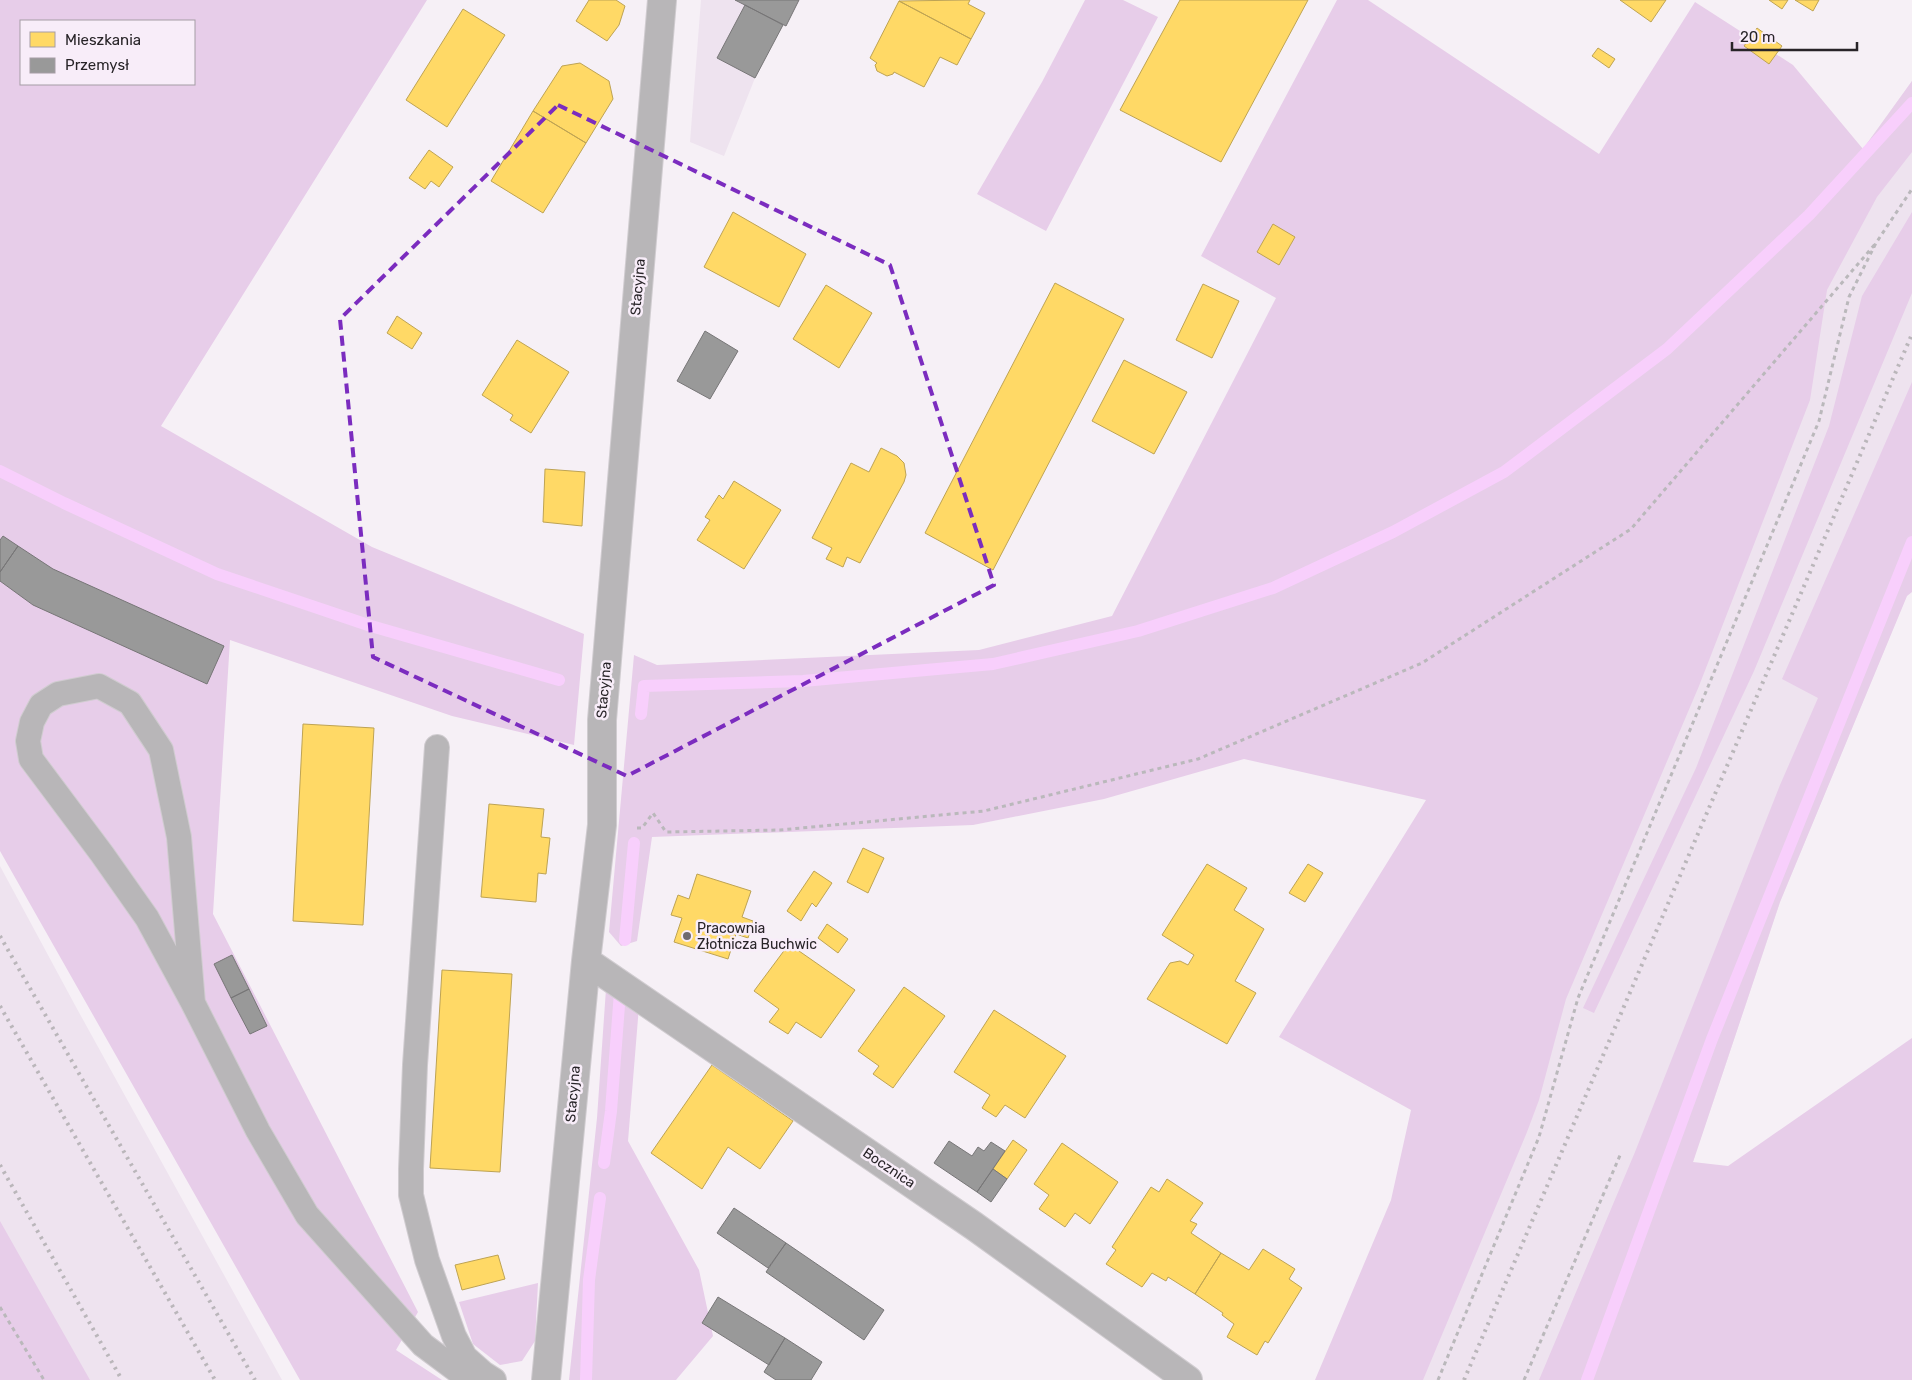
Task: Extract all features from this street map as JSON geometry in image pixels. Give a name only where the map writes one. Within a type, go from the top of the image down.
[{"type":"street","name":"Stacyjna","points":[[546,1380],[586,961],[602,824],[601,728],[662,0]]},
{"type":"street","name":"Bocznica","points":[[586,961],[974,1226],[1188,1380]]},
{"type":"lane","points":[[193,1003],[179,837],[161,750],[130,703],[99,686],[58,694],[41,705],[32,722],[28,741],[31,759],[147,918],[193,1003],[258,1131],[306,1216],[423,1345],[470,1380]]},
{"type":"lane","points":[[437,747],[415,1065],[411,1169],[412,1195],[426,1260],[440,1292],[454,1336],[465,1357],[483,1374],[494,1380]]},
{"type":"path","points":[[602,824],[642,828],[653,813],[666,832],[780,830],[984,811],[1198,759],[1422,663],[1631,529],[1876,243],[1912,189]]},
{"type":"path","points":[[1438,1380],[1539,1137],[1578,998],[1820,421],[1849,297],[1876,243]]},
{"type":"path","points":[[1524,1380],[1621,1153]]},
{"type":"path","points":[[0,1307],[44,1380]]},
{"type":"highlighted area","points":[[558,105],[890,265],[994,585],[627,776],[373,657],[340,319]]},
{"type":"shaded area","points":[[0,0],[427,0],[161,426],[372,547],[584,634],[574,745],[452,716],[230,640],[213,914],[418,1312],[396,1350],[442,1380],[300,1380],[0,851]]},
{"type":"shaded area","points":[[701,0],[799,0],[786,26],[783,25],[755,78],[724,156],[690,142]]},
{"type":"shaded area","points":[[1085,0],[1123,0],[1158,17],[1046,231],[977,194],[1042,82]]},
{"type":"shaded area","points":[[1337,0],[1368,0],[1599,154],[1695,2],[1793,65],[1863,149],[1912,81],[1912,152],[1877,197],[1827,290],[1810,400],[1699,686],[1566,999],[1539,1100],[1527,1132],[1423,1380],[1315,1380],[1391,1200],[1411,1110],[1279,1037],[1426,800],[1244,759],[1104,799],[973,825],[652,837],[637,941],[621,946],[609,932],[634,655],[657,665],[979,650],[1112,616],[1276,298],[1201,256]]},
{"type":"shaded area","points":[[1912,81],[1912,583],[1780,902],[1693,1162],[1614,1380],[1410,1380],[1863,149]]},
{"type":"shaded area","points":[[1912,212],[1912,293],[1754,671],[1594,1013],[1583,1008],[1696,768],[1829,426],[1862,296]]},
{"type":"shaded area","points":[[1912,382],[1912,592],[1907,596],[1780,902],[1693,1162],[1728,1166],[1912,1038],[1912,1380],[1539,1380],[1635,1152],[1780,785],[1818,698],[1782,679]]},
{"type":"shaded area","points":[[0,866],[76,1007],[282,1380],[0,1380]]},
{"type":"shaded area","points":[[606,989],[640,994],[628,1141],[699,1270],[713,1336],[676,1380],[569,1380],[597,1118]]},
{"type":"shaded area","points":[[0,1221],[90,1380],[0,1380]]},
{"type":"shaded area","points":[[538,1283],[535,1341],[522,1361],[500,1365],[473,1344],[459,1302]]},
{"type":"building: Mieszkania","points":[[589,0],[616,0],[625,6],[619,25],[607,41],[576,21]]},
{"type":"building: Mieszkania","points":[[970,0],[968,4],[985,13],[971,39],[899,1]]},
{"type":"building: Mieszkania","points":[[1180,0],[1308,0],[1221,162],[1120,110]]},
{"type":"building: Mieszkania","points":[[1620,0],[1666,0],[1651,22]]},
{"type":"building: Mieszkania","points":[[1769,0],[1788,0],[1782,9]]},
{"type":"building: Mieszkania","points":[[1795,0],[1819,0],[1813,11]]},
{"type":"building: Mieszkania","points":[[899,1],[971,39],[957,65],[940,57],[924,87],[894,72],[887,76],[877,71],[875,65],[877,63],[870,58]]},
{"type":"building: Mieszkania","points":[[463,9],[505,35],[447,127],[406,100]]},
{"type":"building: Mieszkania","points":[[1757,28],[1782,46],[1769,64],[1744,46]]},
{"type":"building: Mieszkania","points":[[1598,48],[1615,59],[1609,68],[1592,56]]},
{"type":"building: Mieszkania","points":[[580,63],[609,81],[613,99],[586,143],[533,111],[562,66]]},
{"type":"building: Mieszkania","points":[[533,111],[586,143],[543,213],[491,181]]},
{"type":"building: Mieszkania","points":[[429,150],[453,167],[439,187],[431,181],[425,189],[409,178]]},
{"type":"building: Mieszkania","points":[[733,212],[806,254],[779,307],[704,267]]},
{"type":"building: Mieszkania","points":[[1273,224],[1295,237],[1279,265],[1257,252]]},
{"type":"building: Mieszkania","points":[[1055,283],[1124,319],[993,570],[925,533]]},
{"type":"building: Mieszkania","points":[[1203,284],[1239,301],[1212,358],[1176,340]]},
{"type":"building: Mieszkania","points":[[826,285],[872,313],[839,368],[793,339]]},
{"type":"building: Mieszkania","points":[[397,316],[422,333],[412,349],[387,333]]},
{"type":"building: Mieszkania","points":[[517,340],[569,372],[531,433],[510,420],[513,415],[482,395]]},
{"type":"building: Mieszkania","points":[[1124,360],[1187,392],[1154,454],[1092,421]]},
{"type":"building: Mieszkania","points":[[881,448],[897,456],[904,463],[906,475],[904,482],[860,563],[847,557],[843,567],[826,559],[832,548],[812,538],[851,463],[869,472]]},
{"type":"building: Mieszkania","points":[[545,469],[585,472],[582,526],[543,522]]},
{"type":"building: Mieszkania","points":[[734,481],[781,510],[744,569],[697,540],[710,520],[705,517],[719,495],[723,499]]},
{"type":"building: Mieszkania","points":[[303,724],[374,728],[363,925],[293,921]]},
{"type":"building: Mieszkania","points":[[489,804],[544,809],[541,837],[550,838],[546,874],[538,873],[536,902],[481,897]]},
{"type":"building: Mieszkania","points":[[863,848],[884,858],[868,893],[847,882]]},
{"type":"building: Mieszkania","points":[[1207,864],[1247,888],[1234,910],[1264,929],[1235,981],[1256,993],[1227,1044],[1147,999],[1170,963],[1180,961],[1188,965],[1194,955],[1162,935]]},
{"type":"building: Mieszkania","points":[[1308,864],[1323,873],[1305,902],[1289,893]]},
{"type":"building: Mieszkania","points":[[814,871],[832,883],[816,907],[812,903],[801,921],[787,911]]},
{"type":"building: Mieszkania","points":[[697,874],[751,891],[742,917],[753,921],[748,938],[736,934],[728,959],[674,942],[682,918],[671,915],[678,895],[689,899]]},
{"type":"building: Mieszkania","points":[[827,924],[848,939],[838,953],[818,938]]},
{"type":"building: Mieszkania","points":[[789,944],[855,990],[821,1038],[796,1022],[788,1034],[769,1022],[779,1009],[754,991]]},
{"type":"building: Mieszkania","points":[[442,970],[512,974],[500,1172],[430,1168]]},
{"type":"building: Mieszkania","points":[[904,987],[945,1016],[893,1088],[873,1074],[879,1066],[858,1051]]},
{"type":"building: Mieszkania","points":[[994,1010],[1066,1056],[1025,1118],[1005,1105],[996,1117],[982,1108],[990,1095],[954,1072]]},
{"type":"building: Mieszkania","points":[[712,1065],[793,1121],[760,1169],[728,1147],[702,1189],[651,1153]]},
{"type":"building: Mieszkania","points":[[1013,1140],[1027,1150],[1007,1179],[993,1169]]},
{"type":"building: Mieszkania","points":[[1062,1143],[1118,1182],[1090,1224],[1075,1213],[1065,1227],[1039,1209],[1049,1195],[1034,1184]]},
{"type":"building: Mieszkania","points":[[1167,1179],[1203,1203],[1190,1221],[1197,1224],[1191,1233],[1221,1253],[1195,1294],[1168,1277],[1166,1281],[1152,1273],[1142,1287],[1106,1264],[1116,1250],[1112,1247],[1151,1187],[1159,1192]]},
{"type":"building: Mieszkania","points":[[1263,1249],[1295,1269],[1289,1279],[1302,1288],[1268,1343],[1265,1341],[1257,1355],[1227,1337],[1234,1324],[1222,1315],[1223,1313],[1195,1294],[1221,1253],[1249,1270]]},
{"type":"building: Mieszkania","points":[[498,1255],[505,1279],[462,1290],[455,1265]]},
{"type":"building: Przemysł","points":[[735,0],[799,0],[786,26]]},
{"type":"building: Przemysł","points":[[745,5],[783,25],[755,78],[717,58]]},
{"type":"building: Przemysł","points":[[705,331],[738,351],[710,399],[677,381]]},
{"type":"building: Przemysł","points":[[3,536],[18,546],[0,572],[0,540]]},
{"type":"building: Przemysł","points":[[18,546],[53,569],[224,646],[207,684],[33,605],[0,581],[0,572]]},
{"type":"building: Przemysł","points":[[232,955],[249,989],[231,998],[214,964]]},
{"type":"building: Przemysł","points":[[249,989],[267,1026],[250,1034],[231,998]]},
{"type":"building: Przemysł","points":[[949,1141],[972,1156],[978,1147],[984,1151],[991,1142],[1005,1151],[977,1192],[934,1163]]},
{"type":"building: Przemysł","points":[[993,1169],[1007,1179],[991,1202],[977,1192]]},
{"type":"building: Przemysł","points":[[734,1208],[786,1243],[768,1268],[717,1233]]},
{"type":"building: Przemysł","points":[[786,1243],[884,1310],[864,1340],[766,1272]]},
{"type":"building: Przemysł","points":[[718,1297],[785,1338],[769,1365],[702,1323]]},
{"type":"building: Przemysł","points":[[785,1338],[822,1362],[811,1380],[776,1380],[764,1372]]},
{"type":"waterway","points":[[641,714],[644,686],[803,681],[993,664],[1138,631],[1273,588],[1393,532],[1504,472],[1667,349],[1809,215],[1912,103]]},
{"type":"waterway","points":[[0,471],[217,574],[371,626],[559,680]]},
{"type":"waterway","points":[[1587,1380],[1712,1039],[1912,542]]},
{"type":"waterway","points":[[625,940],[634,843]]},
{"type":"waterway","points":[[604,1163],[611,1111],[620,992]]},
{"type":"waterway","points":[[586,1380],[589,1280],[600,1198]]},
{"type":"railway","points":[[1464,1380],[1912,334]]},
{"type":"railway","points":[[0,936],[255,1380]]},
{"type":"railway","points":[[0,1006],[215,1380]]},
{"type":"railway","points":[[0,1165],[122,1380]]},
{"type":"place","name":"Pracownia Złotnicza Buchwic","points":[[687,936]]}]
